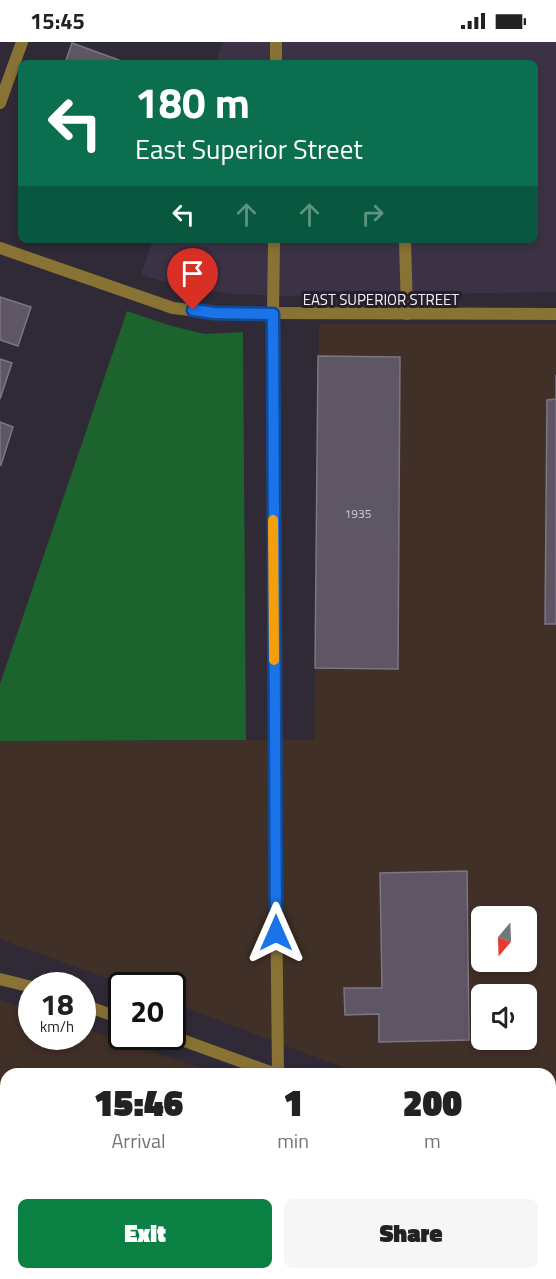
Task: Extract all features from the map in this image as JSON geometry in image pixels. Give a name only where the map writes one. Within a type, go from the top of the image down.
[{"type":"street","points":[[0,103],[22,42]]},
{"type":"street","points":[[276,42],[276,60]]},
{"type":"street","points":[[274,243],[277,1068]]},
{"type":"street","points":[[405,243],[407,314]]},
{"type":"street","name":"EAST SUPERIOR STREET","points":[[0,248],[173,308],[214,313],[556,314]]},
{"type":"street","points":[[0,979],[18,984]]},
{"type":"street","points":[[186,1041],[260,1068]]},
{"type":"shaded area","points":[[223,42],[556,42],[556,292],[281,296],[234,294],[187,288],[141,275],[152,243],[538,243],[538,60],[216,60]]},
{"type":"shaded area","points":[[319,324],[556,324],[556,1068],[344,1068],[186,1008],[186,972],[108,972],[108,979],[96,974],[96,972],[90,972],[0,939],[0,741],[314,740]]},
{"type":"shaded area","points":[[0,1000],[18,1006],[18,1050],[96,1050],[96,1032],[108,1037],[108,1050],[148,1050],[200,1068],[0,1068]]},
{"type":"green space","points":[[127,311],[168,325],[205,334],[243,332],[246,740],[0,741],[0,684]]},
{"type":"building","points":[[72,43],[119,60],[66,60]]},
{"type":"building","points":[[0,297],[31,307],[18,346],[0,340]]},
{"type":"building","points":[[318,356],[400,357],[398,669],[315,668]]},
{"type":"building","points":[[0,359],[12,363],[0,399]]},
{"type":"building","points":[[556,399],[556,624],[545,624],[547,400]]},
{"type":"building","points":[[0,422],[13,427],[1,465],[0,465]]},
{"type":"building","points":[[467,871],[469,1040],[379,1042],[379,1014],[345,1015],[344,988],[382,988],[380,873]]},
{"type":"slow traffic","points":[[273,520],[274,660]]},
{"type":"route","points":[[193,310],[214,313],[273,314],[276,933]]}]
